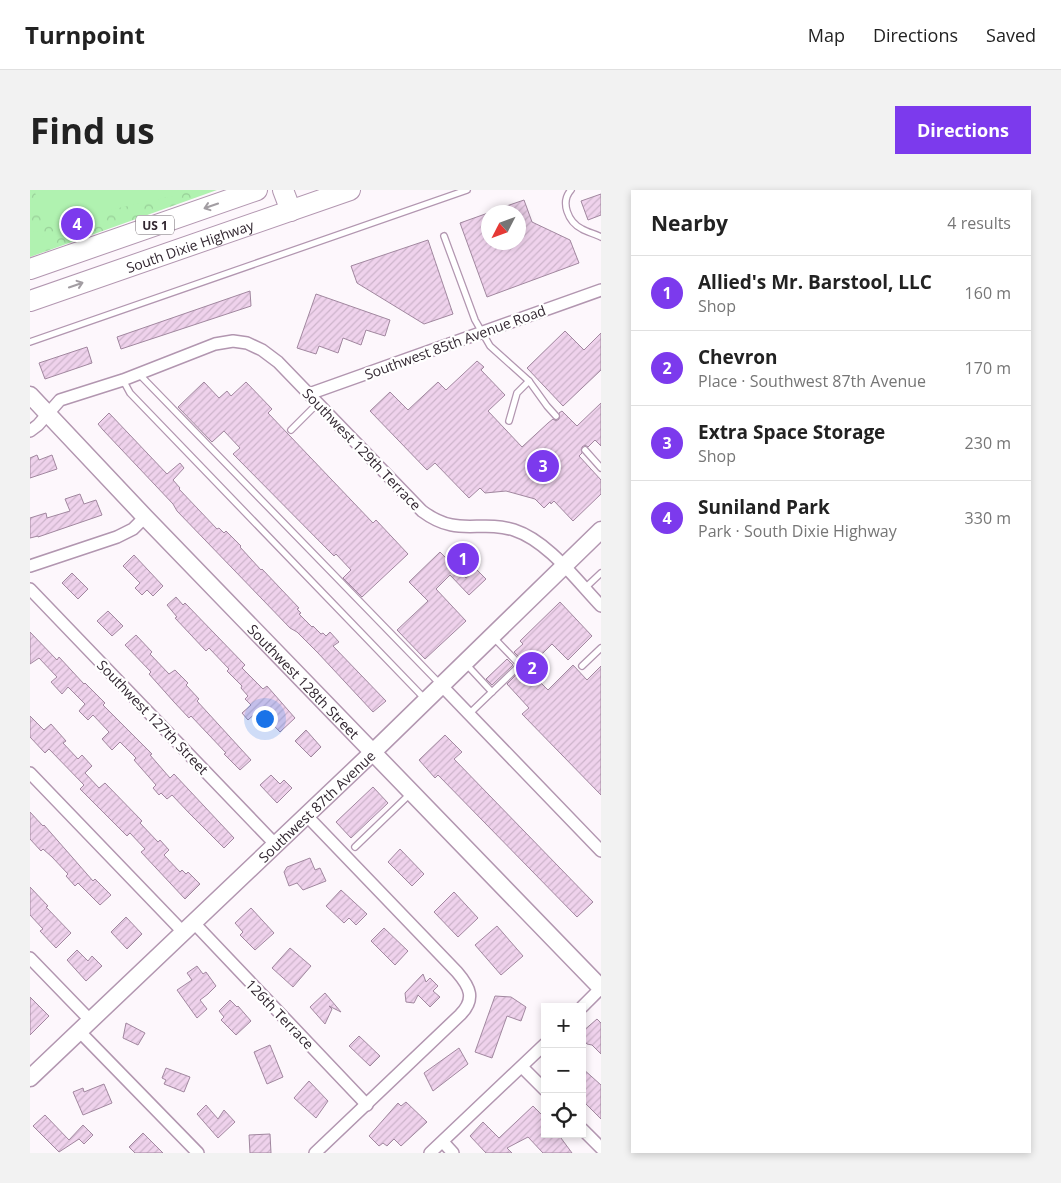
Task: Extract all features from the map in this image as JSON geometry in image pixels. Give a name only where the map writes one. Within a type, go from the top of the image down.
[{"type":"highway","name":"US 1","points":[[30,269],[257,190]]},
{"type":"highway","points":[[283,190],[291,211]]},
{"type":"highway","name":"South Dixie Highway","points":[[30,301],[350,190]]},
{"type":"street","name":"Southwest 85th Avenue Road","points":[[310,394],[601,290]]},
{"type":"street","name":"Southwest 129th Terrace","points":[[138,373],[205,347],[225,342],[240,342],[255,346],[278,362],[415,505],[429,516],[455,527],[499,527],[522,533],[541,545],[564,566],[601,606]]},
{"type":"street","points":[[30,431],[60,400],[123,380],[138,373]]},
{"type":"street","name":"Southwest 128th Street","points":[[30,395],[372,753],[601,988]]},
{"type":"street","points":[[30,566],[117,537],[133,529],[146,518]]},
{"type":"street","name":"Southwest 87th Avenue","points":[[30,1078],[442,686],[601,530]]},
{"type":"street","name":"Southwest 127th Street","points":[[30,589],[276,844]]},
{"type":"street","points":[[442,686],[601,851]]},
{"type":"street","name":"126th Terrace","points":[[30,773],[367,1104]]},
{"type":"street","points":[[306,815],[457,972],[465,982],[471,996],[469,1003],[460,1015],[315,1153]]},
{"type":"street","points":[[30,958],[85,1026],[198,1153]]},
{"type":"street","points":[[586,1003],[601,988]]},
{"type":"street","points":[[430,1153],[541,1048]]},
{"type":"street","points":[[522,1066],[541,1086]]},
{"type":"street","points":[[586,1133],[601,1148]]},
{"type":"street","points":[[442,1142],[454,1153]]},
{"type":"lane","points":[[30,342],[467,190]]},
{"type":"lane","points":[[571,190],[566,199],[566,206],[574,223],[581,229],[601,237]]},
{"type":"lane","points":[[444,236],[475,320],[492,349],[514,366],[529,381],[556,416]]},
{"type":"lane","points":[[138,373],[442,686]]},
{"type":"lane","points":[[123,380],[130,393],[426,701]]},
{"type":"lane","points":[[509,422],[517,393],[529,381]]},
{"type":"lane","points":[[291,430],[318,403]]},
{"type":"lane","points":[[585,450],[601,468]]},
{"type":"lane","points":[[584,589],[601,573]]},
{"type":"lane","points":[[469,714],[520,665],[493,636]]},
{"type":"lane","points":[[582,666],[601,648]]},
{"type":"lane","points":[[465,663],[492,692]]},
{"type":"lane","points":[[355,847],[411,793]]},
{"type":"green space","points":[[30,190],[217,190],[30,257]]},
{"type":"green space","points":[[34,190],[182,190],[173,196],[51,223],[45,219]]},
{"type":"green space","points":[[41,230],[45,243],[30,248],[30,233]]},
{"type":"building","points":[[601,194],[601,215],[588,220],[581,201]]},
{"type":"building","points":[[524,200],[526,205],[509,205]]},
{"type":"building","points":[[526,206],[532,222],[570,240],[579,263],[487,297],[460,223],[481,216],[481,250],[526,250]]},
{"type":"building","points":[[428,240],[453,314],[424,324],[357,283],[351,266]]},
{"type":"building","points":[[250,291],[251,306],[121,349],[117,337]]},
{"type":"building","points":[[316,294],[390,320],[385,336],[366,330],[361,345],[343,338],[338,353],[319,346],[316,354],[297,348]]},
{"type":"building","points":[[565,331],[584,350],[601,333],[601,370],[563,406],[527,368]]},
{"type":"building","points":[[87,347],[92,363],[45,379],[39,363]]},
{"type":"building","points":[[477,361],[484,367],[481,370],[505,395],[488,411],[522,447],[553,419],[556,421],[559,419],[559,413],[562,411],[577,426],[601,403],[601,446],[595,440],[588,447],[585,445],[582,447],[582,453],[579,456],[601,480],[601,494],[573,521],[554,501],[544,508],[535,499],[506,491],[485,493],[480,488],[469,498],[435,463],[427,470],[370,411],[390,392],[408,410],[438,382],[446,390]]},
{"type":"building","points":[[204,382],[219,398],[227,391],[231,396],[246,382],[272,409],[268,413],[373,523],[376,520],[408,554],[362,597],[343,578],[351,570],[336,554],[334,556],[233,454],[240,448],[224,431],[212,442],[178,407]]},
{"type":"building","points":[[109,413],[167,474],[180,463],[184,468],[173,480],[179,489],[217,529],[219,528],[224,533],[226,531],[241,546],[261,570],[299,608],[297,609],[301,613],[299,614],[312,627],[326,636],[330,632],[339,642],[333,646],[386,701],[373,712],[318,653],[297,632],[290,628],[177,511],[173,504],[98,424]]},
{"type":"building","points":[[37,455],[39,460],[52,455],[57,469],[30,478],[30,458]]},
{"type":"building","points":[[80,494],[84,504],[96,500],[102,515],[30,538],[30,518],[46,513],[47,518],[70,511],[65,499]]},
{"type":"building","points":[[440,552],[466,578],[476,569],[486,579],[469,595],[450,575],[436,589],[466,621],[425,659],[397,630],[428,601],[409,582]]},
{"type":"building","points":[[134,555],[163,586],[153,596],[147,590],[142,595],[135,588],[140,583],[123,566]]},
{"type":"building","points":[[72,573],[88,589],[78,599],[62,583]]},
{"type":"building","points":[[176,597],[183,605],[185,603],[245,665],[242,668],[263,689],[267,686],[295,718],[280,732],[259,710],[248,720],[242,713],[251,705],[245,699],[248,696],[241,688],[242,686],[227,671],[229,669],[209,648],[206,651],[175,618],[177,617],[167,605]]},
{"type":"building","points":[[560,602],[592,636],[568,660],[552,644],[533,663],[541,672],[535,677],[548,690],[573,665],[587,680],[601,666],[601,795],[522,714],[529,708],[507,684],[524,667],[524,662],[514,652],[523,644],[520,641]]},
{"type":"building","points":[[108,611],[123,626],[112,636],[97,621]]},
{"type":"building","points":[[30,632],[57,660],[59,657],[105,703],[103,705],[152,754],[150,755],[170,778],[174,774],[234,838],[224,848],[172,795],[167,799],[161,793],[159,795],[153,788],[156,785],[134,760],[136,758],[120,742],[112,750],[102,739],[109,732],[93,715],[88,720],[79,711],[85,704],[68,687],[62,694],[51,682],[57,677],[39,658],[30,664]]},
{"type":"building","points":[[136,635],[152,652],[150,654],[169,674],[175,670],[188,683],[186,685],[199,699],[197,701],[251,760],[240,770],[191,716],[189,718],[174,702],[149,674],[151,672],[125,645]]},
{"type":"building","points":[[507,659],[513,665],[492,685],[486,679]]},
{"type":"building","points":[[30,716],[44,730],[51,724],[66,741],[63,743],[78,759],[82,755],[92,766],[85,773],[99,788],[105,783],[142,821],[140,823],[158,842],[160,840],[169,850],[164,855],[180,872],[182,870],[186,874],[188,872],[200,884],[185,899],[141,852],[145,849],[130,833],[127,836],[80,789],[84,785],[49,749],[45,753],[30,737]]},
{"type":"building","points":[[306,730],[321,747],[311,757],[295,741]]},
{"type":"building","points":[[445,735],[462,752],[454,759],[593,902],[577,917],[438,775],[435,778],[419,760]]},
{"type":"building","points":[[271,775],[280,784],[284,780],[292,788],[277,803],[260,785]]},
{"type":"building","points":[[373,787],[388,803],[351,838],[336,822]]},
{"type":"building","points":[[30,812],[44,825],[93,881],[95,879],[111,895],[100,905],[78,883],[75,886],[66,876],[68,874],[52,857],[43,849],[41,851],[30,839]]},
{"type":"building","points":[[400,849],[424,874],[412,886],[388,862]]},
{"type":"building","points":[[310,858],[315,870],[320,868],[326,881],[303,890],[297,883],[289,886],[284,872],[287,867]]},
{"type":"building","points":[[30,887],[71,933],[56,948],[40,931],[43,929],[30,915]]},
{"type":"building","points":[[341,890],[367,914],[356,925],[349,918],[344,923],[326,906]]},
{"type":"building","points":[[454,892],[478,918],[458,937],[434,912]]},
{"type":"building","points":[[251,908],[274,933],[255,950],[240,935],[243,932],[235,923]]},
{"type":"building","points":[[126,917],[142,934],[127,949],[111,932]]},
{"type":"building","points":[[497,926],[523,956],[501,975],[475,945]]},
{"type":"building","points":[[384,928],[408,951],[395,965],[371,941]]},
{"type":"building","points":[[290,948],[311,966],[293,987],[272,968]]},
{"type":"building","points":[[77,950],[88,961],[92,956],[102,966],[86,981],[67,960]]},
{"type":"building","points":[[197,966],[203,974],[206,972],[216,986],[200,1000],[207,1009],[197,1018],[177,990],[192,980],[187,973]]},
{"type":"building","points":[[423,974],[426,982],[430,978],[438,986],[433,991],[440,997],[430,1007],[418,995],[414,1003],[406,1002],[405,993]]},
{"type":"building","points":[[325,993],[341,1012],[329,1006],[332,1009],[325,1024],[310,1007]]},
{"type":"building","points":[[495,996],[511,997],[526,1007],[521,1021],[507,1016],[492,1058],[475,1052]]},
{"type":"building","points":[[30,997],[49,1016],[30,1035]]},
{"type":"building","points":[[230,1000],[251,1021],[236,1035],[221,1020],[224,1017],[219,1011]]},
{"type":"building","points":[[597,1019],[601,1023],[601,1054],[592,1045],[586,1043],[586,1029]]},
{"type":"building","points":[[126,1023],[145,1033],[138,1045],[123,1038]]},
{"type":"building","points":[[359,1036],[380,1056],[370,1066],[349,1046]]},
{"type":"building","points":[[270,1045],[283,1077],[267,1084],[254,1052]]},
{"type":"building","points":[[459,1048],[468,1064],[433,1091],[424,1073]]},
{"type":"building","points":[[166,1068],[190,1077],[184,1092],[164,1084],[166,1080],[162,1078]]},
{"type":"building","points":[[586,1072],[601,1085],[601,1119],[586,1104]]},
{"type":"building","points":[[309,1081],[328,1101],[316,1118],[294,1098]]},
{"type":"building","points":[[104,1084],[112,1103],[83,1115],[73,1092],[83,1088],[84,1092]]},
{"type":"building","points":[[406,1102],[427,1122],[401,1146],[394,1139],[387,1146],[383,1143],[379,1146],[369,1136],[398,1103],[401,1106]]},
{"type":"building","points":[[206,1105],[218,1119],[224,1110],[235,1122],[218,1138],[197,1114]]},
{"type":"building","points":[[533,1106],[541,1114],[541,1138],[561,1138],[572,1153],[543,1153],[528,1137],[507,1148],[512,1153],[486,1153],[470,1136],[483,1122],[499,1138]]},
{"type":"building","points":[[45,1115],[69,1140],[83,1125],[93,1135],[84,1144],[79,1139],[59,1152],[33,1126]]},
{"type":"building","points":[[143,1133],[163,1153],[135,1153],[129,1147]]},
{"type":"building","points":[[270,1134],[271,1153],[250,1153],[249,1135]]},
{"type":"place","name":"Suniland Park","points":[[77,224]]},
{"type":"place","name":"Extra Space Storage","points":[[543,466]]},
{"type":"place","name":"Allied's Mr. Barstool, LLC","points":[[463,559]]},
{"type":"place","name":"Chevron","points":[[532,668]]}]
